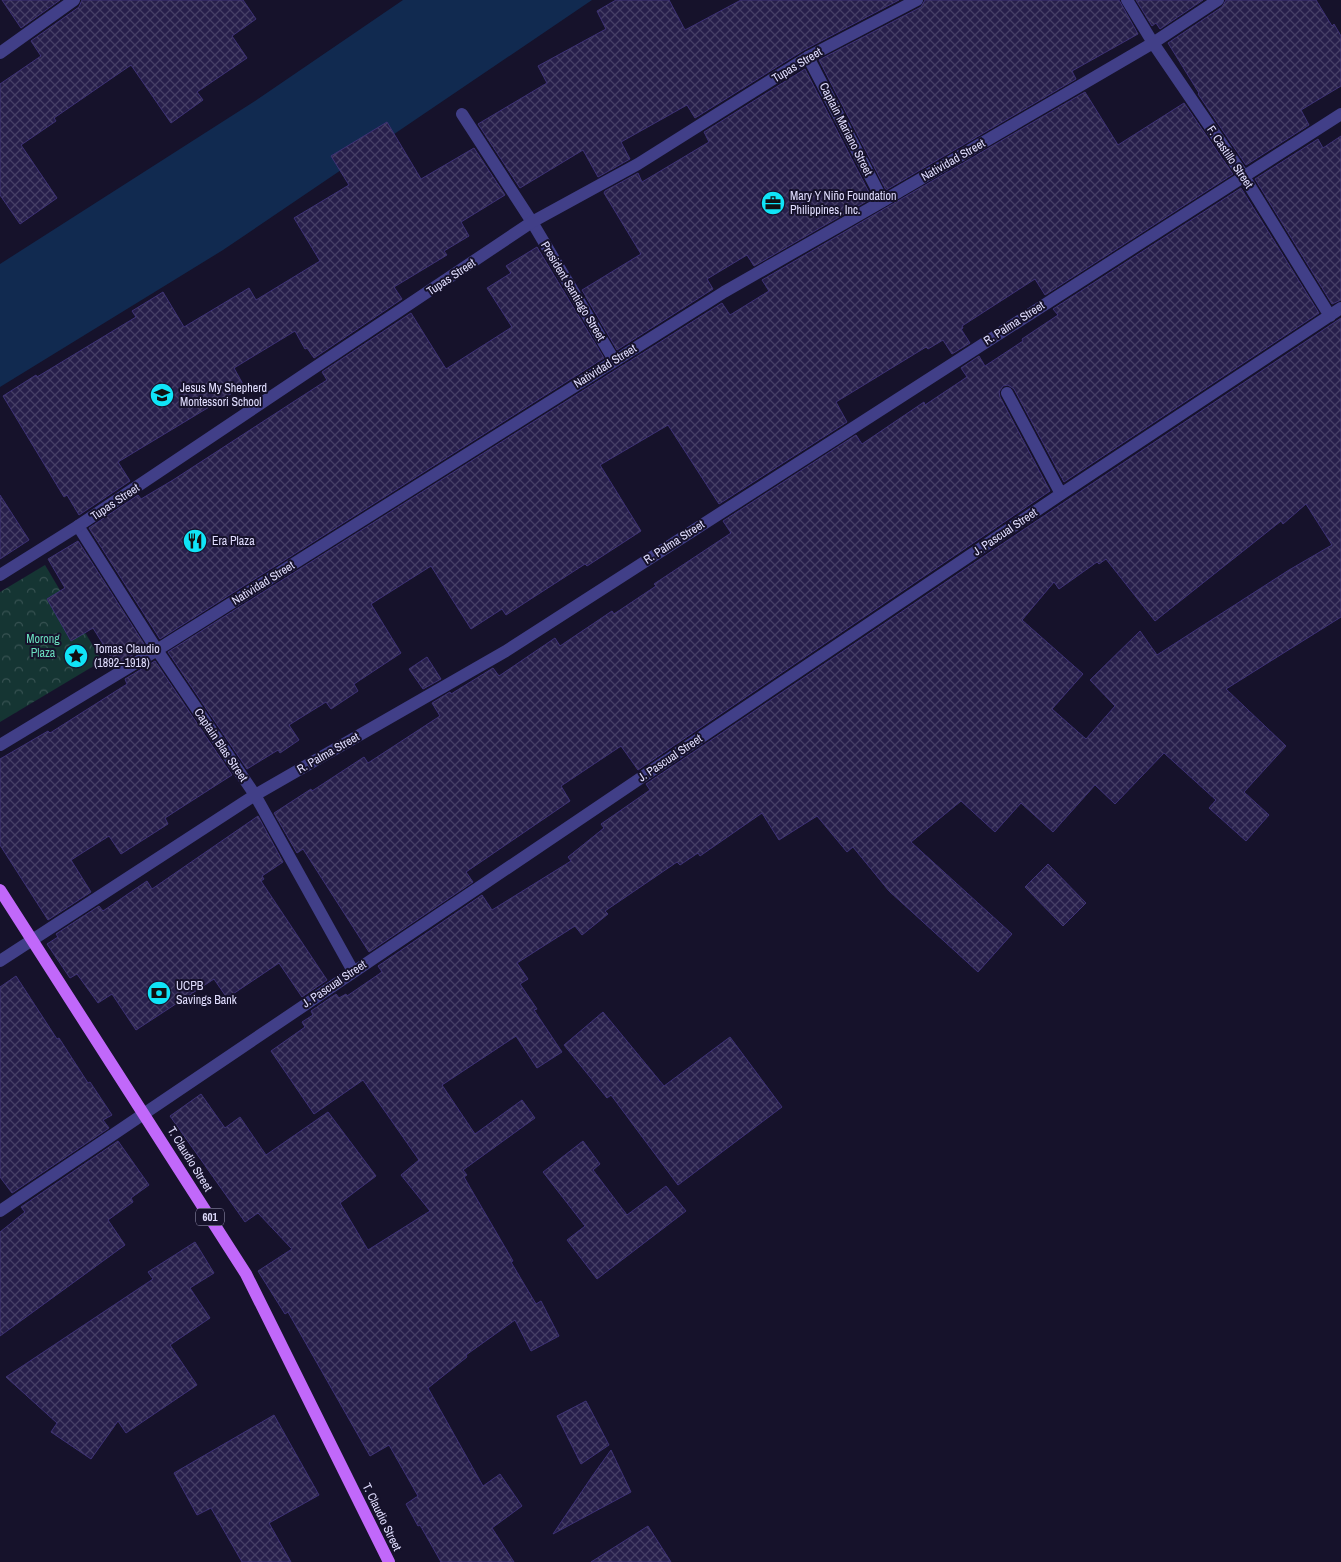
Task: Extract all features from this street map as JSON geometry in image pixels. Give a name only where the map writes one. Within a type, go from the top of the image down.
[{"type":"main road","name":"T. Claudio Street","points":[[0,890],[30,940],[246,1274],[389,1562]]},
{"type":"street","points":[[0,53],[74,0]]},
{"type":"street","name":"Tupas Street","points":[[0,575],[78,526],[532,222],[638,164],[808,57],[916,0]]},
{"type":"street","name":"F. Castillo Street","points":[[1128,0],[1153,43],[1243,175],[1330,316]]},
{"type":"street","name":"Natividad Street","points":[[0,745],[157,650],[724,292],[1153,43],[1218,0]]},
{"type":"street","name":"Captain Mariano Street","points":[[808,57],[883,201]]},
{"type":"street","name":"President Santiago Street","points":[[462,114],[532,222],[614,360]]},
{"type":"street","name":"R. Palma Street","points":[[0,961],[255,796],[506,650],[1243,175],[1341,114]]},
{"type":"street","name":"J. Pascual Street","points":[[0,1210],[1341,308]]},
{"type":"street","points":[[1007,393],[1062,494]]},
{"type":"street","name":"Captain Blas Street","points":[[78,526],[157,650],[255,796],[353,971]]},
{"type":"green space","name":"Morong Plaza","points":[[45,565],[102,661],[0,722],[0,592]]},
{"type":"water","points":[[403,0],[592,0],[223,250],[0,387],[0,264],[255,101]]},
{"type":"building","points":[[2,0],[60,0],[21,28]]},
{"type":"building","points":[[82,0],[243,0],[256,19],[232,36],[247,58],[197,92],[203,100],[171,123],[131,65],[54,118],[56,121],[21,145],[57,198],[20,224],[0,195],[0,84],[41,56],[31,41],[79,7]]},
{"type":"building","points":[[616,0],[669,0],[685,30],[741,0],[899,0],[804,50],[695,118],[687,105],[621,142],[630,159],[598,177],[583,150],[520,188],[478,124],[547,83],[538,66],[606,29],[597,11]]},
{"type":"building","points":[[925,0],[1119,0],[1138,34],[1072,71],[1076,79],[886,190],[819,60],[921,7]]},
{"type":"building","points":[[1136,0],[1203,0],[1160,29],[1156,23],[1152,26]]},
{"type":"building","points":[[1226,0],[1316,0],[1332,26],[1334,24],[1341,36],[1341,86],[1301,110],[1309,125],[1246,165],[1198,94],[1168,43],[1222,7]]},
{"type":"building","points":[[805,69],[872,198],[754,266],[747,255],[707,279],[713,289],[617,350],[582,290],[641,254],[604,193],[605,191],[638,173],[642,182],[709,142],[704,132]]},
{"type":"building","points":[[1085,92],[1118,145],[1184,103],[1233,174],[1045,295],[1035,279],[962,326],[963,328],[961,329],[970,343],[952,354],[943,340],[928,349],[926,347],[836,402],[847,422],[719,504],[668,425],[600,465],[641,531],[587,566],[585,564],[506,615],[502,609],[471,629],[431,566],[371,604],[401,653],[354,684],[358,691],[331,709],[326,702],[289,725],[299,740],[280,753],[278,750],[247,769],[168,652],[722,303],[730,315],[769,291],[762,280]]},
{"type":"building","points":[[387,122],[421,179],[474,148],[505,195],[461,222],[469,236],[444,251],[447,255],[394,287],[402,299],[314,358],[307,348],[305,349],[295,331],[234,368],[244,386],[118,462],[130,481],[79,515],[67,495],[64,497],[3,396],[136,317],[132,311],[163,292],[184,327],[249,288],[256,300],[320,261],[294,218],[349,185],[331,156]]},
{"type":"building","points":[[1341,136],[1341,300],[1332,304],[1255,179],[1318,139],[1323,148]]},
{"type":"building","points":[[1241,188],[1319,313],[1064,482],[1014,389],[1008,385],[1003,386],[999,392],[1000,397],[1050,491],[638,770],[621,746],[561,786],[570,801],[466,872],[473,882],[369,952],[303,849],[297,853],[274,813],[364,757],[368,763],[440,716],[432,703],[450,692],[451,694],[493,668],[499,676],[555,638],[560,646],[612,611],[614,614],[656,586],[654,584],[731,533],[723,521],[856,435],[862,444],[924,402],[925,405],[967,377],[961,368],[979,356],[985,366],[1058,315],[1053,309]]},
{"type":"building","points":[[537,247],[604,358],[160,639],[89,528],[138,495],[141,499],[173,480],[327,380],[322,372],[411,313],[446,369],[512,327],[487,288],[511,273],[506,266]]},
{"type":"building","points":[[1341,318],[1341,617],[1226,689],[1286,746],[1244,792],[1269,815],[1246,841],[1209,808],[1216,800],[1164,753],[1115,804],[1095,785],[1053,832],[1021,803],[995,832],[961,801],[911,842],[1012,934],[978,972],[889,891],[853,847],[847,852],[817,816],[779,840],[762,813],[700,856],[698,853],[680,865],[677,862],[605,911],[608,914],[582,935],[575,926],[517,963],[528,979],[520,984],[537,1009],[534,1010],[562,1052],[537,1068],[516,1036],[442,1085],[475,1134],[522,1100],[535,1118],[463,1170],[467,1175],[464,1177],[513,1261],[511,1262],[536,1304],[541,1301],[559,1336],[531,1351],[515,1320],[466,1355],[467,1357],[428,1388],[483,1486],[500,1474],[522,1506],[492,1528],[514,1562],[441,1562],[406,1504],[418,1496],[389,1445],[370,1456],[288,1312],[285,1314],[258,1271],[292,1249],[258,1213],[245,1222],[170,1116],[201,1094],[225,1128],[240,1117],[266,1155],[328,1112],[376,1176],[340,1203],[368,1250],[430,1211],[401,1175],[419,1160],[363,1080],[314,1114],[271,1051],[305,1027],[302,1022],[313,1015],[311,1011],[336,994],[339,998],[346,994],[347,996],[382,972],[378,966],[482,895],[492,910],[571,861],[568,857],[604,828],[601,824],[650,790],[646,784]],"holes":[[[1306,504],[1332,545],[1289,570],[1157,655],[1140,631],[1090,680],[1115,706],[1086,739],[1052,709],[1083,674],[1022,620],[1054,582],[1059,589],[1097,562],[1099,564],[1106,559],[1155,621],[1281,521],[1283,524]]]},
{"type":"building","points":[[0,495],[29,540],[0,559]]},
{"type":"building","points":[[78,541],[146,647],[116,665],[93,628],[71,641],[47,599],[65,588],[48,559]]},
{"type":"building","points":[[427,657],[441,679],[423,689],[409,669]]},
{"type":"building","points":[[155,661],[232,775],[165,818],[168,824],[121,854],[109,836],[71,860],[91,892],[48,920],[0,845],[0,759],[48,731],[50,733],[127,684],[125,679]]},
{"type":"building","points":[[258,816],[283,862],[262,876],[264,879],[261,881],[327,980],[302,997],[279,963],[227,998],[214,979],[136,1030],[112,994],[98,1003],[77,974],[70,978],[47,944],[58,937],[56,934],[99,906],[103,911],[147,881],[152,889]]},
{"type":"building","points":[[1048,864],[1086,903],[1063,926],[1025,887]]},
{"type":"building","points":[[16,976],[57,1039],[59,1038],[88,1083],[90,1082],[112,1115],[103,1120],[109,1128],[12,1193],[0,1177],[0,987]]},
{"type":"building","points":[[603,1012],[664,1086],[730,1037],[782,1107],[678,1185],[611,1095],[607,1098],[564,1045]]},
{"type":"building","points":[[118,1141],[149,1185],[131,1198],[133,1202],[108,1220],[125,1245],[0,1336],[0,1232],[25,1212],[21,1207]]},
{"type":"building","points":[[583,1141],[600,1164],[593,1170],[627,1215],[666,1186],[686,1211],[597,1279],[567,1240],[585,1226],[543,1172]]},
{"type":"building","points":[[195,1242],[214,1273],[190,1288],[210,1318],[170,1345],[197,1385],[126,1433],[118,1421],[91,1459],[51,1432],[57,1423],[6,1377],[153,1279],[148,1272]]},
{"type":"building","points":[[586,1401],[609,1445],[581,1464],[557,1416]]},
{"type":"building","points":[[274,1415],[319,1495],[269,1523],[291,1562],[242,1562],[211,1508],[197,1515],[174,1473]]},
{"type":"building","points":[[611,1450],[631,1492],[553,1534],[593,1475]]},
{"type":"building","points":[[648,1526],[671,1562],[591,1562]]},
{"type":"place","name":"Mary Y Niño Foundation Philippines, Inc.","points":[[773,203]]},
{"type":"place","name":"Jesus My Shepherd Montessori School","points":[[162,395]]},
{"type":"place","name":"Era Plaza","points":[[195,541]]},
{"type":"place","name":"Tomas Claudio (1892–1918)","points":[[76,656]]},
{"type":"place","name":"UCPB Savings Bank","points":[[159,993]]}]
